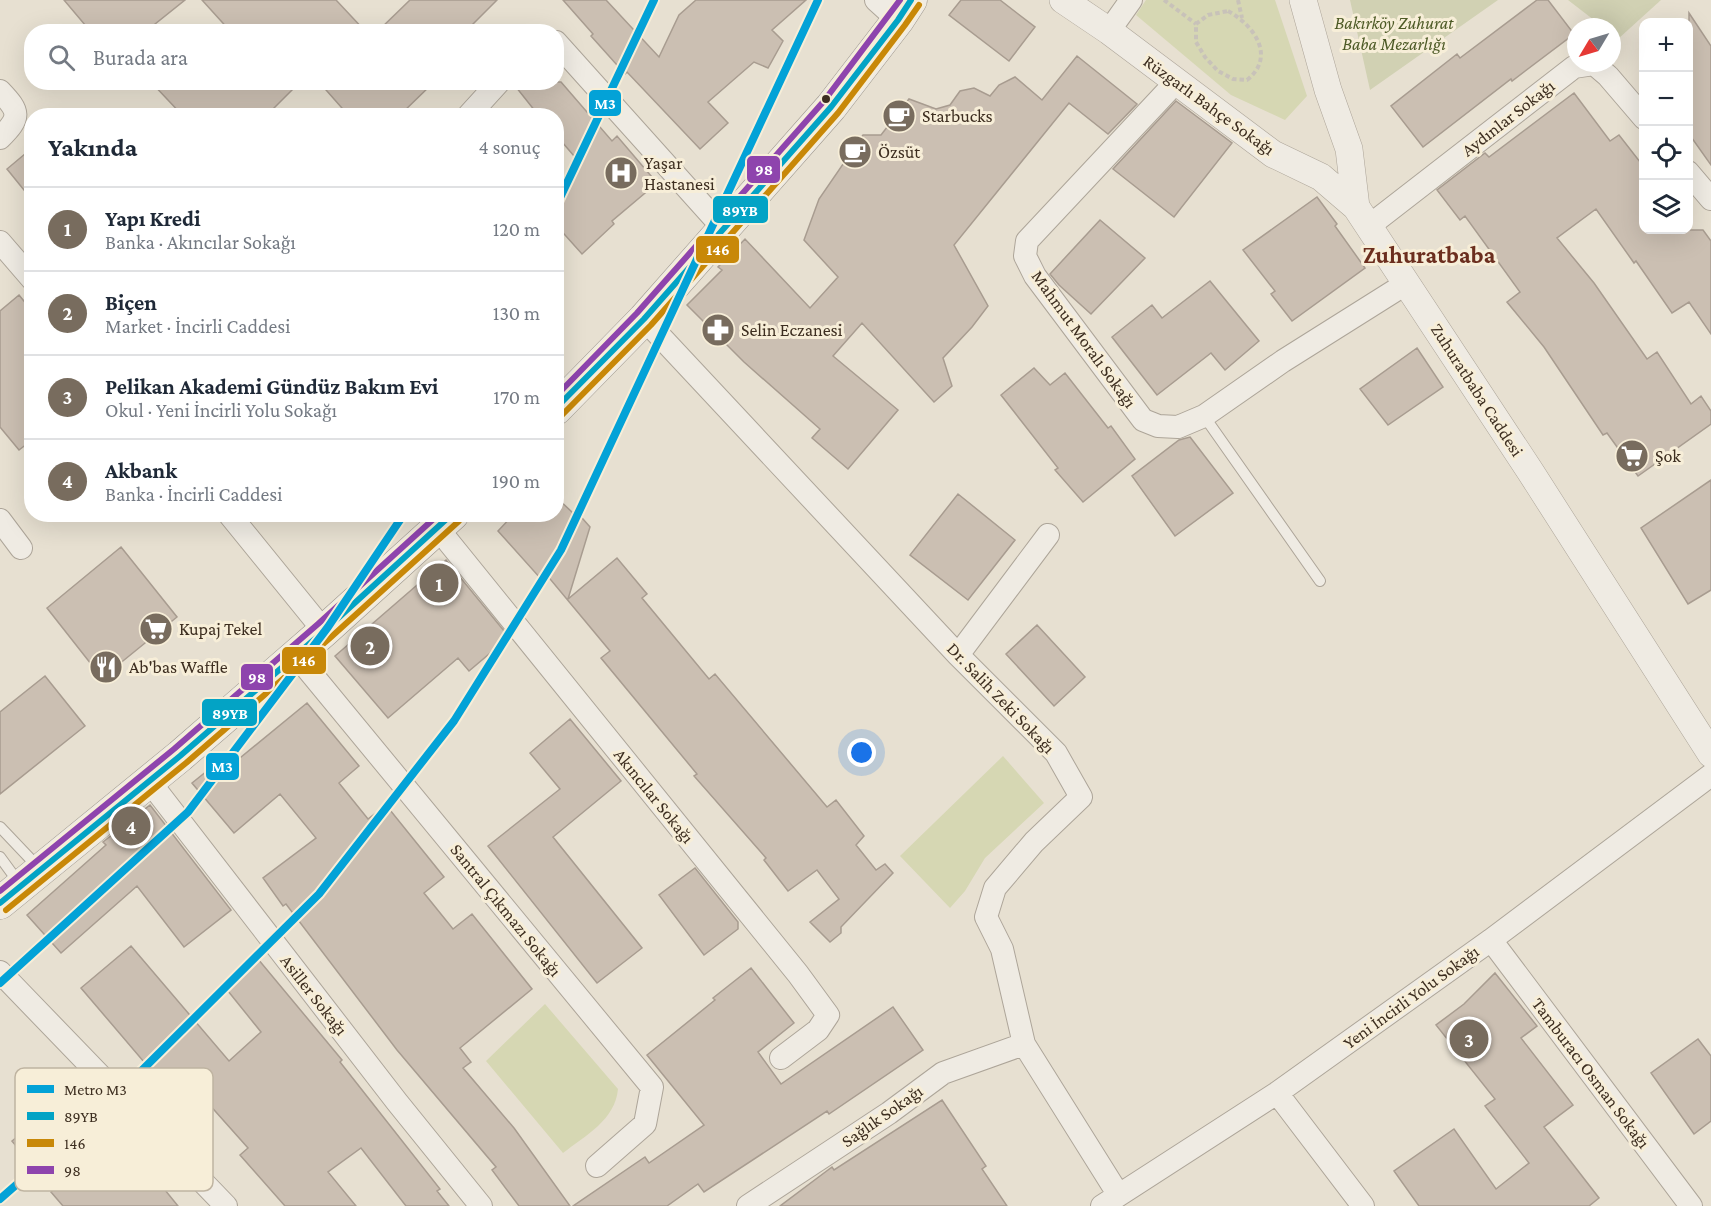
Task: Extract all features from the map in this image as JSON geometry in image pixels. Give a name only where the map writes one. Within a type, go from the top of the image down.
[{"type":"main road","points":[[564,401],[644,319],[831,107],[895,7]]},
{"type":"main road","points":[[20,886],[149,782],[324,632],[446,522]]},
{"type":"street","name":"Rüzgarlı Bahçe Sokağı","points":[[1063,0],[1109,31],[1273,154],[1321,177],[1362,217]]},
{"type":"street","points":[[1109,31],[1131,0]]},
{"type":"street","name":"Zuhuratbaba Caddesi","points":[[1303,0],[1328,90],[1349,149],[1362,217],[1543,491],[1711,754]]},
{"type":"street","points":[[564,51],[723,228]]},
{"type":"street","name":"Aydınlar Sokağı","points":[[1362,217],[1574,68],[1594,64],[1608,76],[1639,112]]},
{"type":"street","name":"Mahmut Moralı Sokağı","points":[[1176,82],[1027,241],[1025,256],[1035,276],[1143,420],[1158,426],[1178,427],[1204,416],[1283,361],[1407,283]]},
{"type":"street","points":[[475,108],[492,90]]},
{"type":"street","points":[[0,91],[14,105],[16,115],[11,128],[0,138]]},
{"type":"street","points":[[1693,177],[1711,199]]},
{"type":"street","points":[[0,242],[24,270]]},
{"type":"street","name":"Dr. Salih Zeki Sokağı","points":[[644,319],[958,655],[1056,753],[1080,797],[1034,842],[995,888],[986,917],[1002,949],[1024,1044],[1110,1200]]},
{"type":"street","points":[[0,520],[21,548]]},
{"type":"street","points":[[235,522],[324,632]]},
{"type":"street","name":"Akıncılar Sokağı","points":[[446,522],[828,1015],[818,1030],[781,1058]]},
{"type":"street","points":[[958,655],[1048,535]]},
{"type":"street","name":"Santral Çıkmazı Sokağı","points":[[296,655],[652,1087],[645,1124],[597,1166]]},
{"type":"street","name":"Yeni İncirli Yolu Sokağı","points":[[1110,1200],[1277,1093],[1491,940],[1711,775]]},
{"type":"street","name":"Asiller Sokağı","points":[[149,782],[396,1102],[481,1206]]},
{"type":"street","name":"Tamburacı Osman Sokağı","points":[[1491,940],[1691,1206]]},
{"type":"street","points":[[0,972],[93,1068]]},
{"type":"street","name":"Sağlık Sokağı","points":[[748,1206],[889,1113],[943,1073],[1024,1044]]},
{"type":"street","points":[[1277,1093],[1364,1206]]},
{"type":"street","points":[[212,1191],[226,1206]]},
{"type":"lane","points":[[1204,416],[1320,581]]},
{"type":"lane","points":[[0,827],[20,886]]},
{"type":"lane","points":[[0,857],[20,886]]},
{"type":"path","points":[[1164,0],[1196,24]]},
{"type":"path","points":[[1196,24],[1196,42],[1205,57],[1218,71],[1233,79],[1247,80],[1257,72],[1262,56],[1256,36],[1243,19],[1238,0]]},
{"type":"path","points":[[1196,24],[1208,15],[1228,12],[1243,19]]},
{"type":"green space","points":[[1146,0],[1275,0],[1307,96],[1285,120],[1231,95],[1136,15]]},
{"type":"green space","name":"Bakırköy Zuhurat Baba Mezarlığı","points":[[1350,0],[1498,0],[1370,90]]},
{"type":"green space","points":[[1568,0],[1661,0],[1621,36],[1621,18],[1591,18]]},
{"type":"green space","points":[[1003,756],[1044,803],[985,858],[965,891],[950,908],[900,856]]},
{"type":"green space","points":[[545,1004],[618,1089],[616,1100],[605,1118],[590,1133],[563,1153],[486,1061]]},
{"type":"building","points":[[64,0],[185,0],[155,24],[84,24]]},
{"type":"building","points":[[202,0],[336,0],[358,24],[224,24]]},
{"type":"building","points":[[410,0],[497,0],[473,24],[385,24]]},
{"type":"building","points":[[563,0],[606,0],[659,57],[679,15],[696,0],[806,0],[772,30],[783,41],[768,68],[754,62],[708,102],[728,123],[700,149],[627,72],[625,74]]},
{"type":"building","points":[[961,0],[1000,0],[1035,27],[1009,61],[949,15]]},
{"type":"building","points":[[1537,0],[1548,0],[1567,25],[1567,39],[1423,147],[1391,106],[1457,54],[1460,58]]},
{"type":"building","points":[[1693,19],[1711,46],[1711,165],[1693,140]]},
{"type":"building","points":[[1077,56],[1137,104],[1108,134],[1069,103],[954,245],[988,306],[943,358],[952,386],[934,402],[862,323],[833,356],[898,410],[848,469],[812,438],[820,429],[744,362],[687,305],[722,270],[718,267],[745,239],[810,308],[838,277],[804,240],[819,199],[863,135],[881,135],[909,99],[936,109],[950,105],[960,91],[974,88],[990,96],[999,85],[1015,77],[1042,100]]},
{"type":"building","points":[[564,85],[612,141],[617,136],[657,183],[612,221],[614,224],[582,254],[564,234],[564,177],[580,163],[564,144],[564,108],[533,108],[518,90],[564,90]]},
{"type":"building","points":[[159,90],[292,90],[274,108],[175,108]]},
{"type":"building","points":[[326,90],[426,90],[407,108],[342,108]]},
{"type":"building","points":[[1574,93],[1610,141],[1619,135],[1639,161],[1639,234],[1693,234],[1693,230],[1703,230],[1711,241],[1711,334],[1689,302],[1672,313],[1596,209],[1557,238],[1594,283],[1647,359],[1657,352],[1691,404],[1701,396],[1711,411],[1711,424],[1638,476],[1607,433],[1603,435],[1544,347],[1507,302],[1520,292],[1465,216],[1460,220],[1437,190],[1485,153],[1489,157]]},
{"type":"building","points":[[1176,101],[1232,143],[1174,217],[1113,169]]},
{"type":"building","points":[[24,155],[24,190],[7,169]]},
{"type":"building","points":[[1317,197],[1365,268],[1292,321],[1271,294],[1275,291],[1243,250]]},
{"type":"building","points":[[1100,220],[1145,258],[1091,314],[1050,274]]},
{"type":"building","points":[[1210,281],[1259,341],[1225,370],[1211,353],[1157,395],[1112,337],[1152,305],[1162,318]]},
{"type":"building","points":[[19,295],[24,301],[24,446],[19,450],[0,427],[0,311]]},
{"type":"building","points":[[1417,348],[1443,387],[1388,425],[1360,389]]},
{"type":"building","points":[[1034,368],[1050,385],[1065,373],[1108,428],[1111,426],[1135,459],[1083,502],[1055,470],[1058,468],[1001,395]]},
{"type":"building","points":[[1190,437],[1233,493],[1175,536],[1132,476],[1179,440]]},
{"type":"building","points":[[1711,480],[1711,590],[1688,604],[1641,528]]},
{"type":"building","points":[[958,494],[1015,540],[968,600],[910,555]]},
{"type":"building","points":[[564,505],[573,513],[575,510],[590,527],[568,599],[617,558],[647,594],[642,598],[709,679],[715,674],[827,807],[836,800],[864,836],[856,845],[876,870],[885,864],[893,873],[841,927],[841,933],[830,942],[810,922],[839,899],[817,870],[788,891],[764,860],[766,858],[694,776],[697,774],[601,658],[610,651],[546,574],[541,579],[498,531],[506,522],[564,522]]},
{"type":"building","points":[[121,547],[177,617],[102,678],[47,608]]},
{"type":"building","points":[[446,560],[509,637],[469,671],[458,658],[388,718],[335,656]]},
{"type":"building","points":[[1037,625],[1085,677],[1054,706],[1006,654]]},
{"type":"building","points":[[45,676],[85,726],[0,794],[0,712]]},
{"type":"building","points":[[307,703],[359,766],[339,783],[368,819],[386,805],[444,877],[424,893],[453,929],[472,914],[532,989],[460,1048],[471,1062],[463,1068],[514,1128],[570,1206],[519,1206],[492,1170],[496,1167],[397,1050],[286,904],[283,906],[263,878],[316,838],[280,794],[234,833],[192,783],[228,754],[235,762]]},
{"type":"building","points":[[570,719],[621,781],[553,837],[642,948],[597,983],[488,846],[560,789],[530,753]]},
{"type":"building","points":[[150,805],[231,910],[184,947],[137,886],[61,953],[27,915],[106,845],[103,842]]},
{"type":"building","points":[[695,868],[738,922],[738,929],[704,955],[659,895]]},
{"type":"building","points":[[131,946],[229,1061],[261,1032],[224,986],[258,959],[342,1060],[340,1062],[440,1189],[437,1191],[449,1206],[406,1206],[361,1148],[328,1172],[356,1206],[285,1206],[240,1155],[248,1148],[213,1109],[213,1068],[149,1068],[81,988]]},
{"type":"building","points":[[751,968],[794,1023],[758,1052],[781,1084],[893,1007],[923,1050],[829,1114],[827,1111],[704,1192],[698,1184],[667,1206],[573,1206],[645,1157],[649,1163],[704,1125],[647,1055]]},
{"type":"building","points":[[1495,973],[1537,1026],[1521,1038],[1573,1105],[1544,1127],[1599,1198],[1589,1206],[1419,1206],[1394,1171],[1454,1129],[1496,1189],[1529,1163],[1485,1106],[1495,1099],[1436,1025],[1464,1004]]},
{"type":"building","points":[[1698,1039],[1711,1056],[1711,1121],[1694,1134],[1651,1073]]},
{"type":"building","points":[[942,1100],[986,1166],[982,1169],[1007,1206],[780,1206],[832,1167],[834,1170]]},
{"type":"building","points":[[166,1191],[178,1206],[63,1206],[51,1192]]},
{"type":"metro line","name":"M3","points":[[564,189],[654,0]]},
{"type":"metro line","name":"M3","points":[[144,1068],[319,894],[454,721],[561,550],[818,0]]},
{"type":"metro line","name":"M3","points":[[0,983],[188,812],[328,627],[399,522]]},
{"type":"metro line","name":"M3","points":[[0,1199],[15,1186]]},
{"type":"transit line","name":"98","points":[[564,388],[637,313],[824,101],[900,0]]},
{"type":"transit line","name":"89YB","points":[[564,400],[644,319],[831,107],[911,0]]},
{"type":"transit line","name":"146","points":[[564,413],[651,325],[838,113],[919,5]]},
{"type":"transit line","name":"98","points":[[0,891],[174,749],[318,624],[430,522]]},
{"type":"transit line","name":"89YB","points":[[0,903],[180,756],[324,631],[443,522]]},
{"type":"transit line","name":"146","points":[[6,910],[186,763],[330,638],[458,522]]},
{"type":"place","name":"Starbucks","points":[[899,116]]},
{"type":"place","name":"Özsüt","points":[[855,152]]},
{"type":"place","name":"Yaşar Hastanesi","points":[[621,173]]},
{"type":"place","name":"Selin Eczanesi","points":[[718,330]]},
{"type":"place","name":"Şok","points":[[1632,456]]},
{"type":"place","name":"Yapı Kredi","points":[[439,583]]},
{"type":"place","name":"Kupaj Tekel","points":[[156,629]]},
{"type":"place","name":"Biçen","points":[[370,646]]},
{"type":"place","name":"Ab'bas Waffle","points":[[106,667]]},
{"type":"place","name":"Akbank","points":[[131,826]]},
{"type":"place","name":"Pelikan Akademi Gündüz Bakım Evi","points":[[1469,1039]]},
{"type":"district","name":"Zuhuratbaba","points":[[1429,255]]}]
